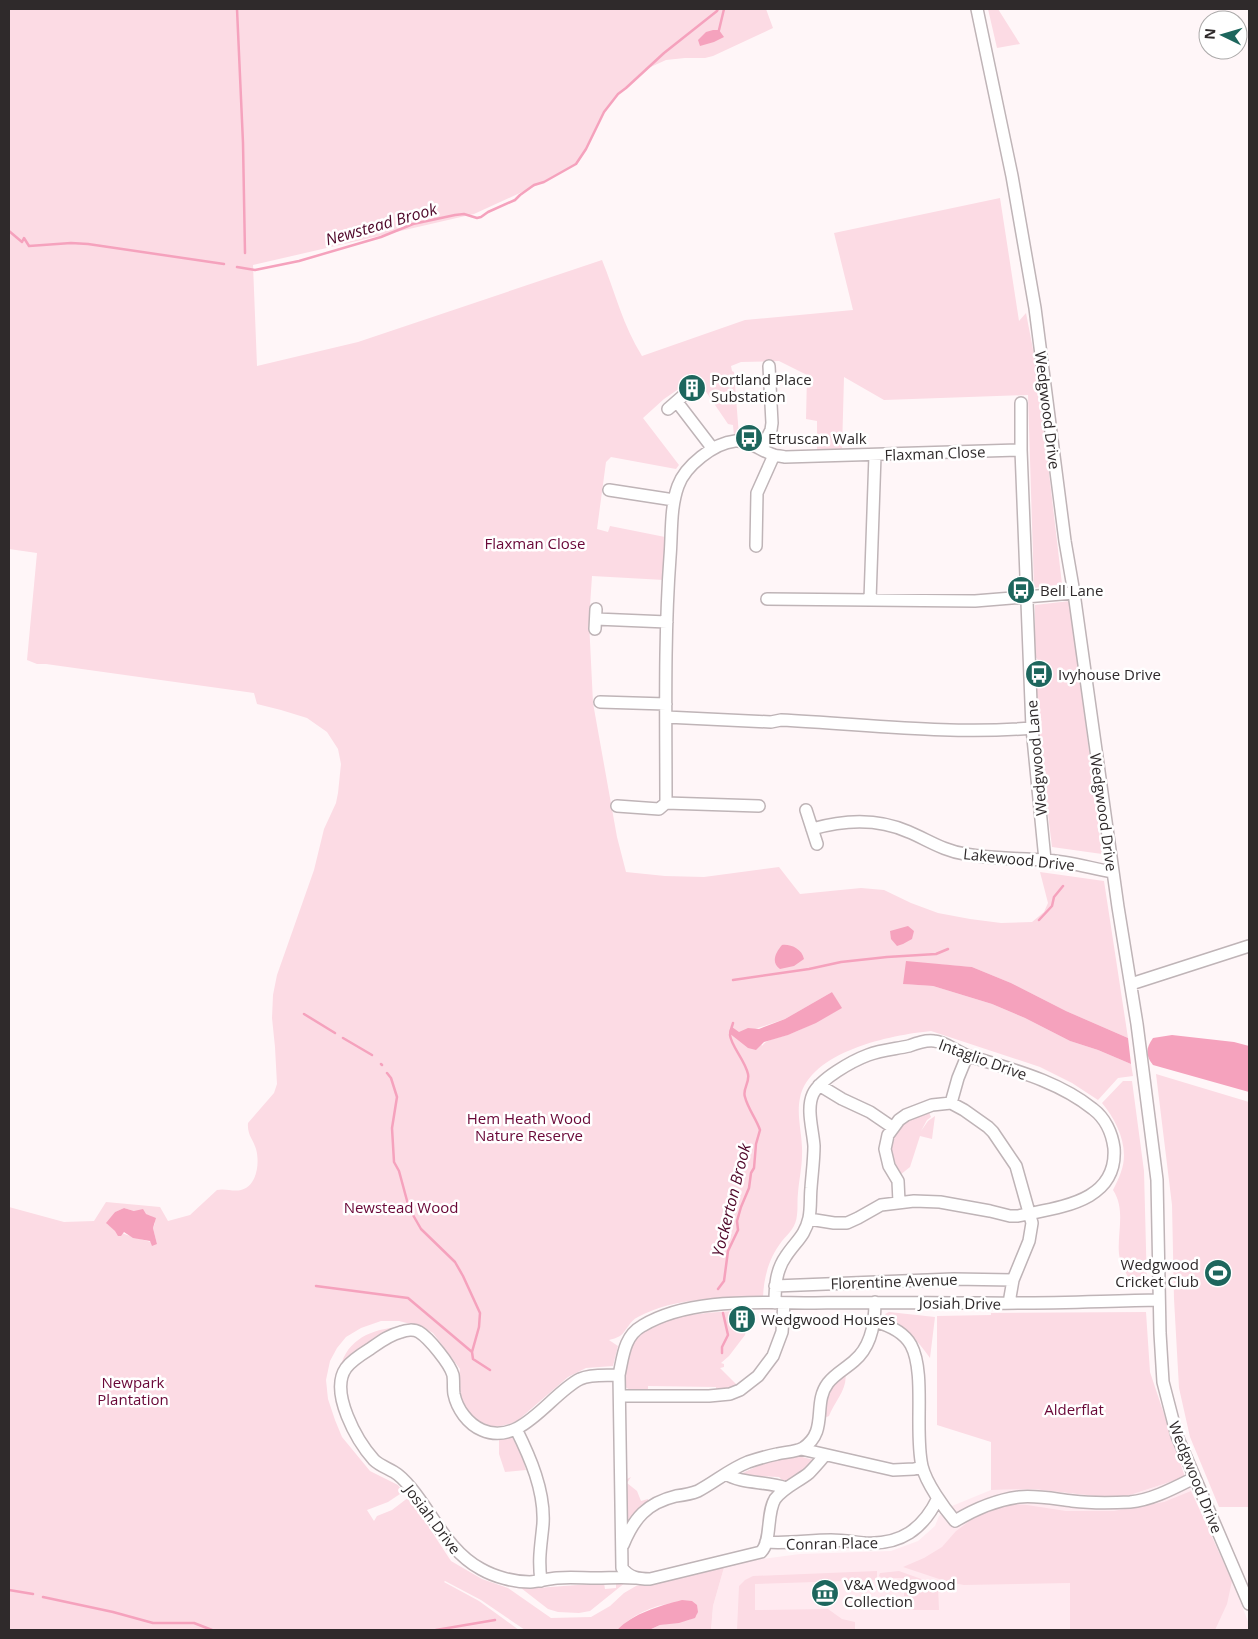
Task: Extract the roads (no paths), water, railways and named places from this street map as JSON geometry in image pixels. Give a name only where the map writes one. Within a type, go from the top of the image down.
[{"type":"street","name":"Wedgwood Drive","points":[[977,9],[1012,176],[1035,308],[1065,541],[1074,593],[1112,872],[1131,984],[1157,1180],[1160,1364],[1163,1382],[1174,1428],[1249,1604]]},
{"type":"street","points":[[762,448],[771,430],[772,423],[772,369]]},
{"type":"street","points":[[676,402],[713,449]]},
{"type":"street","name":"Wedgwood Lane","points":[[1021,403],[1026,417],[1021,450],[1032,728],[1045,860]]},
{"type":"street","name":"Flaxman Close","points":[[666,803],[667,622],[674,500],[684,473],[713,449],[736,441],[750,443],[774,455],[785,457],[1021,450]]},
{"type":"street","points":[[756,546],[757,493],[774,455]]},
{"type":"street","points":[[870,600],[875,455]]},
{"type":"street","points":[[609,490],[674,500]]},
{"type":"street","points":[[766,599],[975,600],[1074,593]]},
{"type":"street","points":[[596,619],[667,622]]},
{"type":"street","points":[[600,703],[666,704]]},
{"type":"street","points":[[666,717],[771,722],[781,720],[992,731],[1032,728]]},
{"type":"street","points":[[617,806],[659,809],[666,803],[759,806]]},
{"type":"street","points":[[806,810],[817,844]]},
{"type":"street","name":"Lakewood Drive","points":[[812,829],[839,822],[872,823],[900,828],[946,850],[963,854],[1004,859],[1045,860],[1112,872]]},
{"type":"street","points":[[1131,984],[1249,946]]},
{"type":"street","name":"Intaglio Drive","points":[[808,1219],[847,1223],[881,1205],[899,1202],[940,1202],[1010,1216],[1029,1214],[1066,1205],[1086,1198],[1096,1192],[1108,1178],[1114,1157],[1112,1137],[1101,1117],[1094,1109],[1051,1084],[1026,1074],[967,1056],[941,1042],[927,1040],[868,1055],[841,1069],[819,1085]]},
{"type":"street","points":[[951,1103],[967,1056]]},
{"type":"street","points":[[620,1396],[726,1395],[740,1390],[758,1376],[773,1356],[782,1332],[775,1286],[776,1278],[783,1262],[805,1231],[808,1219],[814,1147],[811,1106],[813,1094],[819,1085],[842,1099],[870,1112],[892,1127]]},
{"type":"street","points":[[899,1202],[898,1181],[889,1166],[885,1149],[886,1140],[892,1127],[906,1115],[943,1102],[951,1103],[964,1110],[985,1125],[997,1137],[1016,1166],[1032,1223],[1029,1241],[1014,1280],[1009,1304]]},
{"type":"street","name":"Florentine Avenue","points":[[775,1286],[945,1279],[1014,1280]]},
{"type":"street","name":"Josiah Drive","points":[[621,1554],[619,1375],[626,1344],[632,1333],[640,1326],[664,1314],[705,1304],[874,1302],[1009,1304],[1159,1300]]},
{"type":"street","points":[[597,1578],[617,1567],[629,1530],[635,1520],[648,1508],[662,1500],[697,1491],[748,1462],[801,1449],[812,1440],[820,1422],[823,1393],[828,1383],[842,1369],[855,1360],[871,1335],[874,1321],[874,1302]]},
{"type":"street","points":[[874,1321],[888,1325],[906,1338],[916,1355],[918,1433],[922,1467],[938,1498],[955,1521],[974,1510],[1002,1500],[1033,1497],[1077,1502],[1130,1502],[1173,1488],[1194,1478]]},
{"type":"street","name":"Josiah Drive","points":[[619,1375],[590,1376],[576,1381],[524,1424],[504,1433],[484,1431],[468,1422],[456,1402],[452,1373],[440,1353],[419,1332],[412,1330],[402,1331],[382,1340],[352,1362],[345,1370],[341,1381],[341,1394],[352,1429],[376,1462],[406,1481],[420,1498],[453,1548],[482,1570],[515,1581],[612,1576],[650,1579],[703,1564],[755,1554],[764,1548],[766,1542]]},
{"type":"street","points":[[516,1428],[532,1463],[542,1505],[543,1523],[538,1562],[541,1581]]},
{"type":"street","points":[[801,1449],[893,1470],[922,1467]]},
{"type":"street","points":[[766,1542],[771,1508],[776,1499],[786,1488],[808,1474],[825,1455]]},
{"type":"street","points":[[726,1474],[733,1479],[775,1484],[786,1488]]},
{"type":"street","name":"Conran Place","points":[[766,1542],[784,1544],[831,1540],[867,1543],[887,1541],[908,1534],[919,1526],[927,1518],[938,1498]]},
{"type":"street","points":[[621,1554],[624,1570],[629,1575],[637,1578]]},
{"type":"waterway","points":[[237,9],[243,143],[245,253]]},
{"type":"waterway","name":"Newstead Brook","points":[[237,267],[255,270],[299,261],[381,237],[413,224],[464,214],[477,218],[481,217],[515,200],[534,185],[544,182],[576,164],[586,149],[604,112],[618,94],[718,9]]},
{"type":"waterway","points":[[719,30],[724,9]]},
{"type":"waterway","name":"Newstead Brook","points":[[9,231],[22,242],[24,238],[29,246],[71,243],[88,244],[224,264]]},
{"type":"waterway","points":[[1039,920],[1052,906],[1054,897],[1063,886]]},
{"type":"waterway","points":[[733,980],[809,969],[841,962],[936,954],[948,949]]},
{"type":"waterway","points":[[304,1014],[335,1033]]},
{"type":"waterway","name":"Yockerton Brook","points":[[718,1289],[724,1281],[728,1251],[738,1230],[737,1221],[749,1188],[760,1130],[744,1094],[748,1074],[731,1039],[730,1034],[733,1023]]},
{"type":"waterway","points":[[343,1038],[372,1055]]},
{"type":"waterway","points":[[387,1073],[391,1078],[397,1097],[392,1128],[394,1162],[399,1171],[409,1208],[421,1229],[455,1262],[463,1276],[480,1313],[479,1327],[472,1352],[473,1359],[490,1370]]},
{"type":"waterway","points":[[316,1286],[408,1298],[472,1352]]},
{"type":"waterway","name":"Yockerton Brook","points":[[722,1353],[722,1347],[728,1335],[723,1313]]},
{"type":"waterway","points":[[9,1590],[33,1594]]},
{"type":"waterway","points":[[43,1597],[113,1612],[153,1623],[194,1623],[212,1630]]},
{"type":"waterway","points":[[436,1630],[495,1620]]},
{"type":"place","name":"Portland Place Substation","points":[[692,388]]},
{"type":"place","name":"Etruscan Walk","points":[[749,438]]},
{"type":"place","name":"Bell Lane","points":[[1021,590]]},
{"type":"place","name":"Ivyhouse Drive","points":[[1039,674]]},
{"type":"place","name":"Wedgwood Cricket Club","points":[[1218,1273]]},
{"type":"place","name":"Wedgwood Houses","points":[[742,1319]]},
{"type":"place","name":"V&A Wedgwood Collection","points":[[825,1593]]},
{"type":"park label","name":"Hem Heath Wood Nature Reserve","points":[[529,1126]]},
{"type":"park label","name":"Newstead Wood","points":[[401,1207]]},
{"type":"park label","name":"Newpark Plantation","points":[[133,1390]]},
{"type":"park label","name":"Alderflat","points":[[1074,1409]]}]
